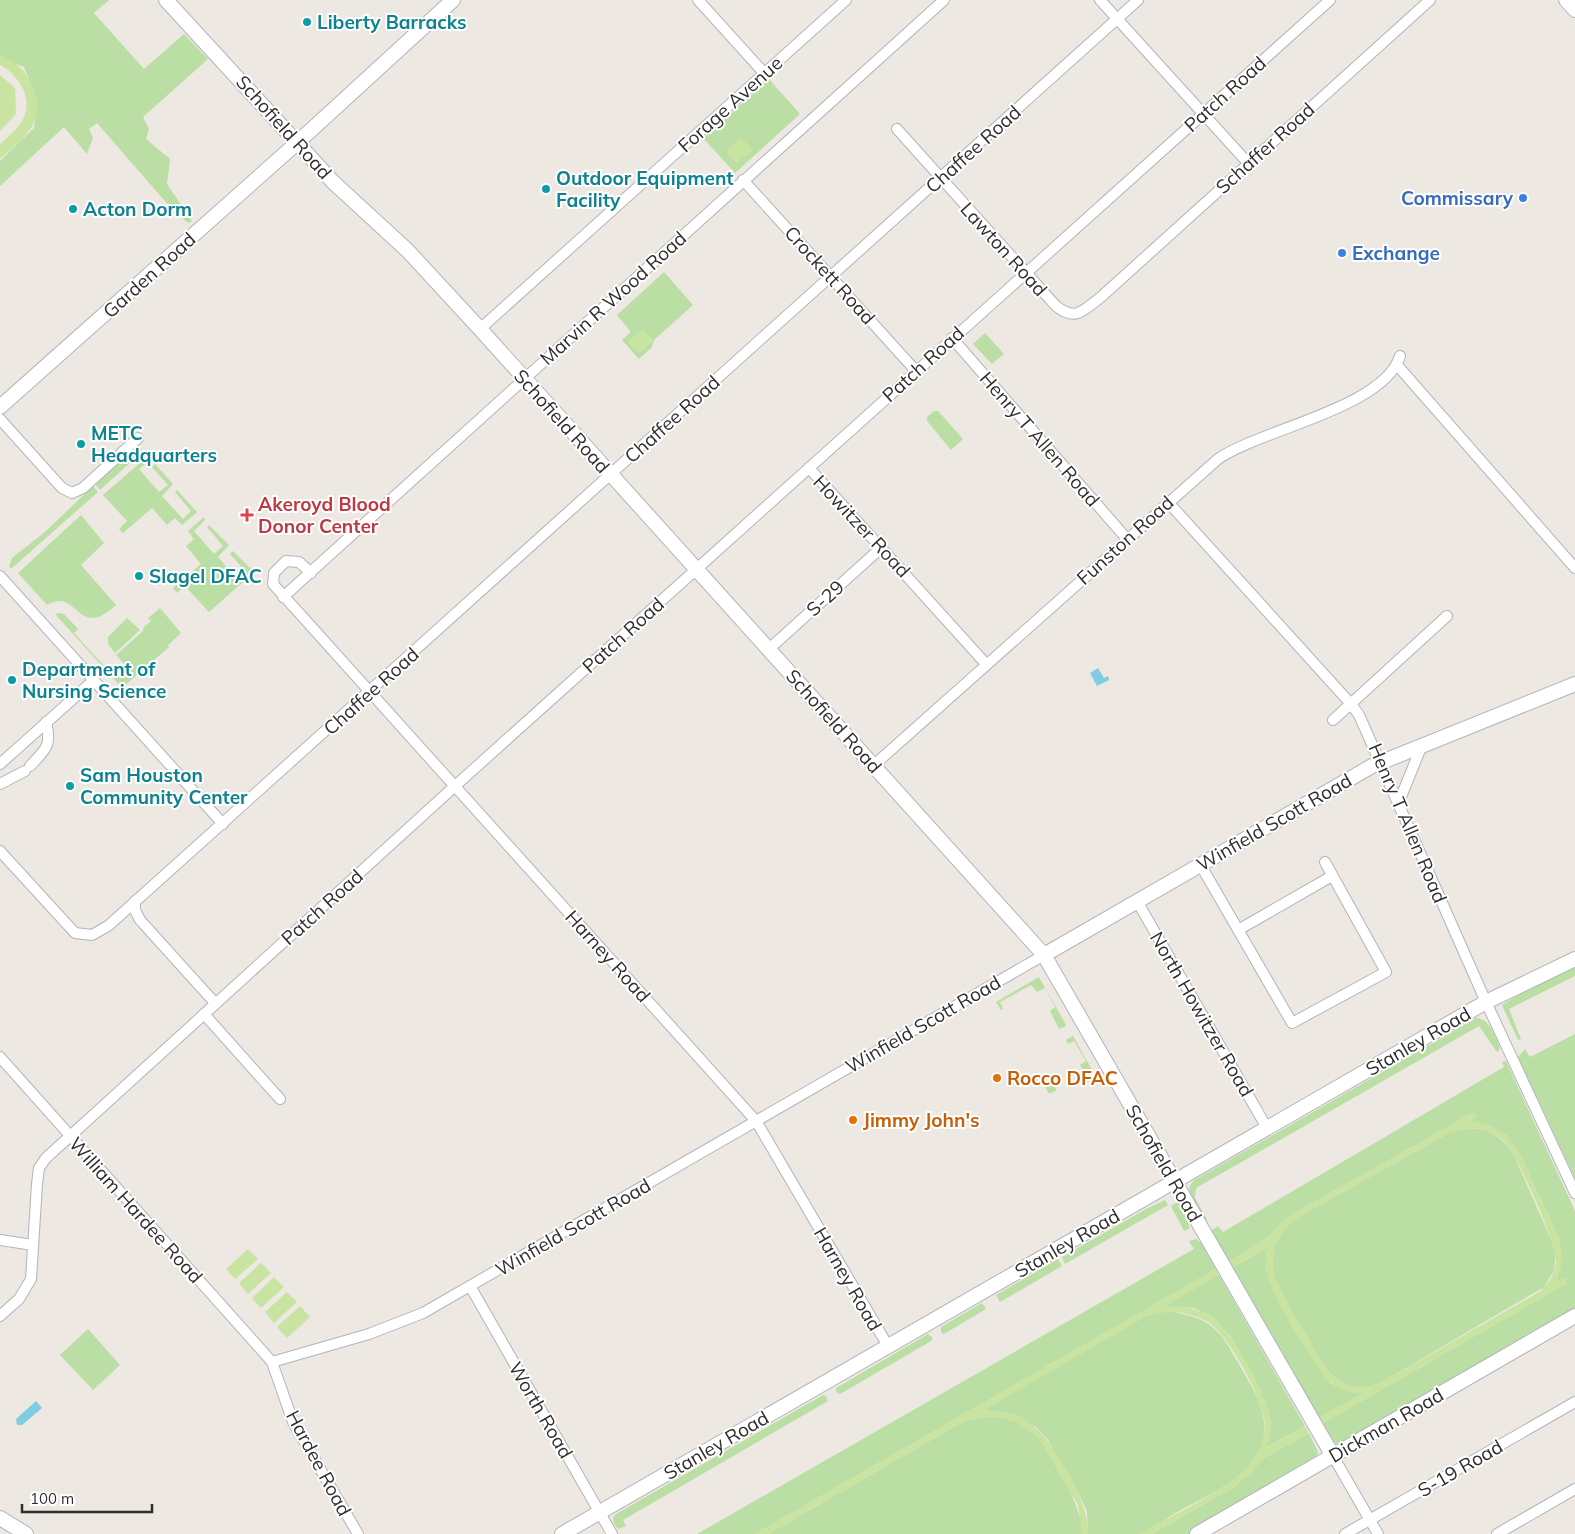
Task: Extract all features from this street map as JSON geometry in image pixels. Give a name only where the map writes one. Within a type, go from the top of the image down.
[{"type":"street","name":"Schofield Road","points":[[166,0],[333,182],[408,251],[480,329],[1044,955],[1378,1534]]},
{"type":"street","name":"Garden Road","points":[[0,407],[298,142],[453,0]]},
{"type":"street","points":[[698,0],[764,73]]},
{"type":"street","name":"Forage Avenue","points":[[480,329],[846,0]]},
{"type":"street","name":"Marvin R Wood Road","points":[[283,597],[944,0]]},
{"type":"street","points":[[1100,0],[1248,163]]},
{"type":"street","name":"Chaffee Road","points":[[0,851],[75,933],[92,935],[108,926],[1138,0]]},
{"type":"street","name":"Patch Road","points":[[0,1316],[19,1299],[31,1279],[39,1168],[46,1158],[455,786],[1330,0]]},
{"type":"street","name":"Schaffer Road","points":[[1101,297],[1430,0]]},
{"type":"street","points":[[1566,0],[1575,10]]},
{"type":"street","name":"Lawton Road","points":[[897,130],[1056,306],[1068,314],[1076,314],[1101,297]]},
{"type":"street","name":"Crockett Road","points":[[743,180],[916,371]]},
{"type":"street","name":"Henry T Allen Road","points":[[952,338],[1127,539]]},
{"type":"street","name":"Funston Road","points":[[874,765],[1168,502],[1233,449],[1348,402],[1369,391],[1398,361],[1575,568]]},
{"type":"street","points":[[0,419],[62,488],[72,493],[83,488],[138,438]]},
{"type":"street","name":"Howitzer Road","points":[[808,468],[882,547],[986,664]]},
{"type":"street","name":"Henry T Allen Road","points":[[1168,502],[1351,704],[1368,732],[1486,1002],[1575,1193]]},
{"type":"street","name":"S-29","points":[[769,649],[882,547]]},
{"type":"street","name":"Harney Road","points":[[310,573],[299,562],[286,562],[272,578],[273,584],[756,1121],[888,1346]]},
{"type":"street","points":[[0,576],[223,824]]},
{"type":"street","points":[[1333,720],[1447,616]]},
{"type":"street","points":[[0,764],[94,680]]},
{"type":"street","name":"Winfield Scott Road","points":[[272,1362],[398,1324],[470,1286],[1381,761],[1575,684]]},
{"type":"street","points":[[0,784],[28,769],[49,745],[50,736],[46,722]]},
{"type":"street","points":[[1399,802],[1422,745]]},
{"type":"street","points":[[1200,864],[1292,1024],[1386,972],[1325,862]]},
{"type":"street","points":[[1238,930],[1332,876]]},
{"type":"street","points":[[135,901],[135,910],[140,920],[215,1003]]},
{"type":"street","name":"North Howitzer Road","points":[[1137,901],[1267,1128]]},
{"type":"street","name":"Stanley Road","points":[[562,1534],[1486,1002],[1575,959]]},
{"type":"street","points":[[204,1014],[280,1099]]},
{"type":"street","name":"William Hardee Road","points":[[0,1058],[272,1362]]},
{"type":"street","points":[[0,1240],[33,1245]]},
{"type":"street","name":"Worth Road","points":[[470,1286],[612,1534]]},
{"type":"street","name":"Dickman Road","points":[[1197,1534],[1575,1316]]},
{"type":"street","name":"Hardee Road","points":[[272,1362],[294,1422],[358,1534]]},
{"type":"street","name":"S-19 Road","points":[[1344,1534],[1575,1402]]},
{"type":"street","points":[[1498,1534],[1575,1489]]},
{"type":"street","points":[[0,1518],[26,1534]]},
{"type":"green space","points":[[0,0],[109,0],[94,13],[144,69],[184,34],[208,59],[143,117],[149,129],[146,139],[170,159],[167,184],[192,221],[188,223],[171,208],[97,123],[89,129],[93,138],[87,154],[64,127],[0,186],[0,161],[34,128],[37,99],[24,67],[0,58]]},
{"type":"green space","points":[[0,55],[19,66],[26,75],[36,95],[38,106],[31,128],[0,159],[0,144],[22,121],[27,105],[26,97],[19,82],[7,69],[0,65]]},
{"type":"green space","points":[[0,75],[15,88],[16,114],[0,131]]},
{"type":"green space","points":[[769,79],[800,114],[735,173],[703,138]]},
{"type":"green space","points":[[741,137],[752,150],[737,163],[726,151]]},
{"type":"green space","points":[[664,272],[693,305],[654,340],[652,347],[639,359],[622,340],[631,332],[617,315]]},
{"type":"green space","points":[[643,329],[654,341],[639,354],[628,342]]},
{"type":"green space","points":[[985,333],[1004,354],[992,364],[973,344]]},
{"type":"green space","points":[[934,411],[938,411],[963,439],[951,450],[927,421],[927,417]]},
{"type":"green space","points":[[137,445],[143,451],[100,490],[95,484]]},
{"type":"green space","points":[[148,456],[151,459],[139,469],[159,492],[168,485],[152,467],[155,464],[173,484],[162,496],[183,519],[191,511],[175,492],[177,490],[197,512],[182,525],[175,518],[167,525],[152,508],[123,533],[119,529],[127,521],[103,495]]},
{"type":"green space","points":[[93,486],[98,492],[12,568],[9,567],[12,558],[45,532]]},
{"type":"green space","points":[[81,515],[104,543],[81,565],[116,605],[103,615],[93,618],[78,612],[66,602],[58,601],[47,605],[18,573]]},
{"type":"green space","points":[[204,517],[205,520],[194,531],[214,554],[223,546],[207,527],[209,525],[229,545],[218,557],[238,580],[247,573],[230,554],[233,551],[252,570],[252,574],[209,612],[185,586],[177,593],[173,588],[201,564],[186,546],[194,539],[188,531]]},
{"type":"green space","points":[[160,608],[181,633],[168,645],[169,647],[122,688],[55,614],[65,615],[78,629],[74,633],[115,678],[128,668],[116,655],[143,631],[143,628],[151,621],[148,618]]},
{"type":"green space","points":[[127,618],[140,630],[115,653],[108,644],[108,637]]},
{"type":"green space","points":[[1575,968],[1575,976],[1509,1009],[1521,1039],[1518,1040],[1502,1005],[1523,992]]},
{"type":"green space","points":[[1039,977],[1066,1026],[1059,1029],[1050,1011],[1055,1007],[1045,988],[1037,992],[1031,985],[1000,1002],[1003,1009],[1001,1010],[996,1002]]},
{"type":"green space","points":[[1476,1018],[1485,1021],[1491,1028],[1500,1049],[1497,1052],[1479,1026],[1196,1188],[1195,1198],[1207,1219],[1206,1221],[1204,1220],[1190,1196],[1190,1186],[1193,1181]]},
{"type":"green space","points":[[1575,1034],[1575,1178],[1518,1057],[1525,1049],[1530,1057]]},
{"type":"green space","points":[[1073,1036],[1092,1070],[1085,1074],[1080,1065],[1086,1061],[1074,1041],[1068,1044],[1066,1040]]},
{"type":"green space","points":[[1506,1061],[1575,1211],[1575,1310],[1340,1445],[1336,1444],[1328,1437],[1320,1425],[1567,1283],[1556,1282],[1560,1241],[1519,1152],[1506,1135],[1469,1122],[1474,1112],[1291,1215],[1262,1242],[1228,1262],[1211,1231],[1218,1226],[1223,1232],[1504,1067],[1502,1062]]},
{"type":"green space","points":[[1051,1082],[1057,1090],[1049,1094],[1044,1084]]},
{"type":"green space","points":[[1474,1112],[1477,1117],[1470,1121],[1485,1124],[1499,1130],[1510,1139],[1519,1152],[1560,1241],[1562,1263],[1557,1281],[1564,1277],[1567,1283],[1320,1425],[1317,1419],[1362,1393],[1345,1390],[1333,1385],[1306,1350],[1279,1303],[1269,1281],[1266,1264],[1267,1247],[1231,1268],[1228,1262],[1262,1242],[1291,1215]],"holes":[[[1474,1128],[1491,1132],[1498,1136],[1511,1150],[1536,1201],[1551,1238],[1556,1262],[1553,1275],[1539,1292],[1384,1381],[1368,1386],[1355,1387],[1344,1383],[1334,1376],[1318,1356],[1274,1277],[1273,1261],[1278,1239],[1293,1220],[1449,1133]]]},
{"type":"green space","points":[[1465,1128],[1480,1129],[1492,1133],[1503,1141],[1513,1153],[1556,1251],[1554,1271],[1544,1287],[1384,1381],[1368,1386],[1355,1387],[1344,1383],[1334,1376],[1318,1356],[1274,1277],[1273,1261],[1278,1239],[1293,1220],[1449,1133]]},
{"type":"green space","points":[[1165,1200],[1168,1205],[1065,1264],[1062,1257]]},
{"type":"green space","points":[[1177,1202],[1189,1223],[1189,1229],[1184,1231],[1171,1206]]},
{"type":"green space","points":[[1196,1239],[1201,1243],[1216,1269],[755,1534],[697,1534],[1194,1249],[1189,1241]]},
{"type":"green space","points":[[1268,1247],[1266,1270],[1330,1383],[1346,1391],[1363,1393],[1317,1419],[1231,1268]]},
{"type":"green space","points":[[248,1249],[258,1259],[235,1279],[226,1269]]},
{"type":"green space","points":[[1058,1259],[1062,1266],[1000,1302],[996,1295]]},
{"type":"green space","points":[[261,1263],[271,1273],[248,1294],[239,1283]]},
{"type":"green space","points":[[1216,1269],[1219,1275],[1165,1306],[1178,1306],[1202,1312],[1213,1318],[1230,1337],[1249,1366],[1269,1410],[1271,1424],[1267,1448],[1305,1426],[1309,1433],[1262,1459],[1253,1471],[1232,1488],[1152,1534],[1139,1534],[1217,1491],[1245,1470],[1256,1456],[1265,1428],[1263,1413],[1252,1384],[1235,1353],[1216,1329],[1200,1318],[1170,1312],[1146,1316],[984,1410],[1009,1412],[1018,1415],[1030,1423],[1042,1435],[1054,1450],[1075,1485],[1087,1520],[1088,1534],[1082,1534],[1078,1505],[1037,1436],[1012,1420],[996,1416],[966,1420],[768,1534],[755,1534]]},
{"type":"green space","points":[[1219,1275],[1305,1426],[1266,1448],[1271,1424],[1231,1337],[1212,1317],[1194,1308],[1164,1306]]},
{"type":"green space","points":[[274,1277],[284,1287],[261,1308],[252,1298]]},
{"type":"green space","points":[[287,1292],[297,1302],[274,1323],[265,1312]]},
{"type":"green space","points":[[982,1303],[986,1309],[944,1334],[941,1332],[941,1327]]},
{"type":"green space","points":[[300,1306],[310,1317],[287,1338],[277,1327]]},
{"type":"green space","points":[[1166,1311],[1204,1321],[1212,1326],[1226,1342],[1258,1400],[1263,1414],[1263,1439],[1257,1455],[1247,1468],[1234,1479],[1152,1528],[1138,1534],[1088,1534],[1087,1512],[1078,1492],[1048,1440],[1035,1426],[983,1410],[1146,1316]]},
{"type":"green space","points":[[88,1329],[120,1365],[93,1390],[60,1355]]},
{"type":"green space","points":[[928,1334],[933,1338],[931,1341],[840,1394],[836,1392],[836,1388]]},
{"type":"green space","points":[[823,1395],[826,1396],[828,1401],[623,1520],[626,1526],[618,1529],[614,1524],[613,1517],[616,1514]]},
{"type":"green space","points":[[996,1416],[1013,1420],[1023,1425],[1033,1432],[1043,1444],[1059,1469],[1073,1498],[1082,1524],[1082,1534],[768,1534],[966,1420]]},
{"type":"green space","points":[[1309,1433],[1318,1452],[1315,1460],[1306,1466],[1189,1534],[1152,1534],[1232,1488],[1253,1471],[1262,1459]]},
{"type":"water","points":[[1098,668],[1104,678],[1108,676],[1109,680],[1097,686],[1090,673]]},
{"type":"water","points":[[36,1401],[42,1408],[22,1425],[17,1425],[16,1419]]},
{"type":"place","name":"Liberty Barracks","points":[[307,22]]},
{"type":"place","name":"Outdoor Equipment Facility","points":[[546,189]]},
{"type":"place","name":"Commissary","points":[[1523,198]]},
{"type":"place","name":"Acton Dorm","points":[[73,209]]},
{"type":"place","name":"Exchange","points":[[1342,253]]},
{"type":"place","name":"METC Headquarters","points":[[81,444]]},
{"type":"place","name":"Akeroyd Blood Donor Center","points":[[247,515]]},
{"type":"place","name":"Slagel DFAC","points":[[139,576]]},
{"type":"place","name":"Department of Nursing Science","points":[[12,680]]},
{"type":"place","name":"Sam Houston Community Center","points":[[70,786]]},
{"type":"place","name":"Rocco DFAC","points":[[997,1078]]},
{"type":"place","name":"Jimmy John's","points":[[853,1120]]}]
